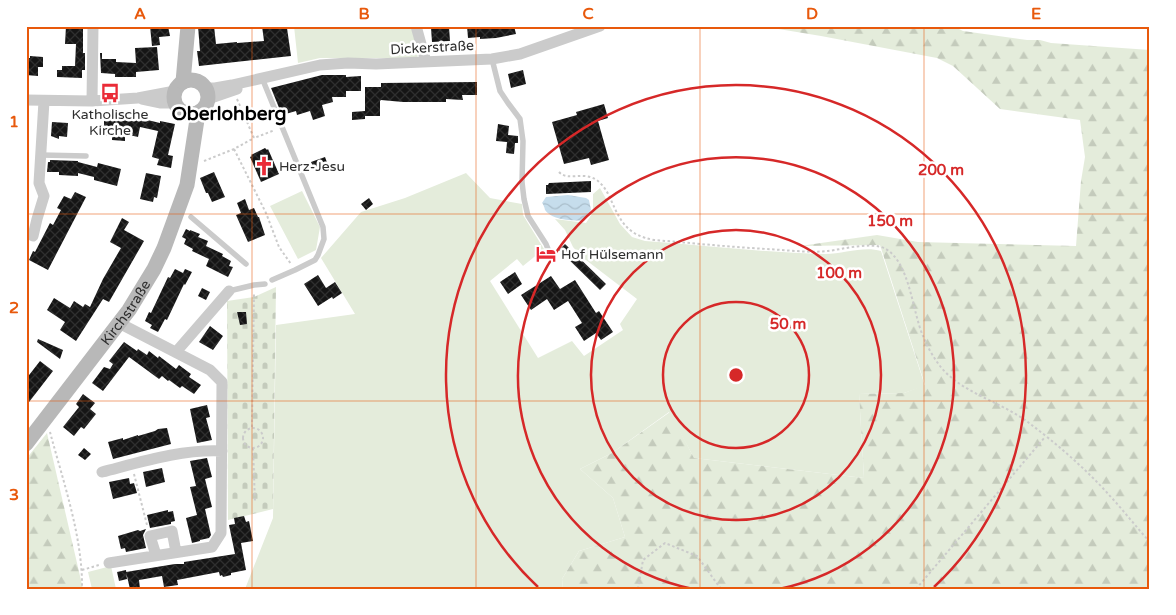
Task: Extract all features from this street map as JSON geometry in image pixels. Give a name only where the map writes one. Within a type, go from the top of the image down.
[{"type":"street","points":[[92,101],[93,26]]},
{"type":"street","name":"Kirchstraße","points":[[26,444],[129,310],[154,269],[164,248],[187,185],[189,165],[187,126],[192,67],[189,26]]},
{"type":"street","points":[[416,26],[426,62]]},
{"type":"street","name":"Dickerstraße","points":[[190,96],[215,88],[320,65],[492,59],[520,54],[600,26]]},
{"type":"street","name":"Dickerstraße","points":[[26,100],[92,101],[190,96],[234,91],[262,78]]},
{"type":"street","points":[[33,236],[44,196],[39,184],[44,100]]},
{"type":"street","points":[[176,352],[228,291]]},
{"type":"street","points":[[109,563],[212,547],[222,533],[222,382],[210,370],[119,323]]},
{"type":"street","points":[[102,472],[169,456],[209,450],[222,451]]},
{"type":"street","points":[[156,555],[150,536],[172,531],[176,552]]},
{"type":"lane","points":[[492,59],[500,90],[520,119],[523,141],[522,182],[524,199],[528,216],[546,244],[548,249],[547,256]]},
{"type":"lane","points":[[262,78],[323,227],[324,239],[315,260],[272,280]]},
{"type":"lane","points":[[41,155],[86,156]]},
{"type":"lane","points":[[191,217],[246,264]]},
{"type":"lane","points":[[228,291],[265,284]]},
{"type":"path","points":[[234,91],[254,138]]},
{"type":"path","points":[[189,165],[234,149],[254,138],[282,127]]},
{"type":"path","points":[[234,149],[266,213],[279,247],[295,270]]},
{"type":"path","points":[[559,172],[567,177],[586,175],[596,179],[605,188],[617,214],[624,224],[632,232],[643,238],[735,247],[808,251],[869,246],[883,248],[895,257],[904,271],[923,336],[940,366],[958,382],[1022,418],[1074,461],[1103,488],[1150,542]]},
{"type":"path","points":[[252,428],[254,285]]},
{"type":"path","points":[[46,417],[72,514],[82,570],[82,589]]},
{"type":"path","points":[[252,428],[259,430],[263,437],[260,445],[253,448],[245,445],[242,438],[244,432],[252,428]]},
{"type":"path","points":[[916,589],[1045,437]]},
{"type":"path","points":[[253,448],[254,503]]},
{"type":"path","points":[[131,465],[150,536]]},
{"type":"path","points":[[638,589],[642,560],[665,543],[697,556],[722,589]]},
{"type":"path","points":[[82,570],[109,563]]},
{"type":"green space","points":[[294,26],[413,26],[418,54],[417,58],[320,58],[298,63]]},
{"type":"green space","points":[[760,26],[953,26],[963,31],[1051,43],[1150,50],[1150,589],[563,589],[562,579],[579,551],[625,537],[613,498],[580,469],[612,453],[670,412],[694,458],[864,478],[859,394],[904,393],[925,385],[880,245],[800,246],[877,235],[918,242],[1076,246],[1081,181],[1085,157],[1080,120],[1000,109],[953,66],[937,58]]},
{"type":"green space","points":[[466,173],[490,198],[522,204],[523,215],[544,249],[523,266],[517,259],[490,281],[538,358],[572,341],[584,356],[623,330],[620,324],[637,299],[582,257],[573,247],[565,230],[555,219],[586,223],[593,212],[593,194],[600,188],[620,224],[632,237],[645,241],[758,251],[825,254],[867,249],[881,251],[925,386],[904,393],[859,394],[864,478],[694,458],[669,412],[612,453],[580,469],[613,498],[625,537],[579,551],[562,579],[563,589],[245,589],[273,518],[276,325],[355,314],[321,258],[361,212],[405,198]]},
{"type":"green space","points":[[302,191],[320,227],[316,250],[298,259],[270,206]]},
{"type":"green space","points":[[276,287],[273,509],[228,520],[227,301],[254,297]]},
{"type":"green space","points":[[47,433],[83,589],[26,589],[26,459]]},
{"type":"green space","points":[[111,566],[116,589],[92,589],[88,572]]},
{"type":"water","points":[[568,195],[589,200],[591,210],[584,221],[558,218],[548,214],[545,210],[542,203],[546,197]]},
{"type":"building","points":[[66,26],[83,26],[85,70],[82,70],[82,78],[57,77],[57,70],[62,70],[62,66],[75,66],[76,44],[65,44]]},
{"type":"building","points":[[150,26],[168,26],[170,36],[159,37],[160,45],[152,46]]},
{"type":"building","points":[[198,26],[214,26],[216,44],[264,41],[262,26],[271,26],[272,29],[287,28],[291,56],[199,66],[197,51],[200,51]]},
{"type":"building","points":[[467,26],[514,26],[516,34],[496,38],[468,38]]},
{"type":"building","points":[[449,27],[450,41],[432,42],[431,28]]},
{"type":"building","points":[[157,47],[159,70],[136,72],[136,77],[115,77],[115,74],[101,73],[100,53],[102,53],[102,59],[116,59],[116,62],[136,63],[135,48]]},
{"type":"building","points":[[30,56],[43,57],[43,67],[38,67],[38,76],[26,75],[26,58],[30,58]]},
{"type":"building","points":[[523,70],[526,84],[511,88],[508,74]]},
{"type":"building","points":[[322,75],[361,76],[361,91],[346,91],[346,97],[332,97],[333,102],[322,105],[325,116],[313,120],[310,111],[297,115],[296,111],[282,115],[271,88]]},
{"type":"building","points":[[477,82],[477,95],[462,95],[463,100],[446,99],[446,102],[403,102],[380,100],[380,116],[365,116],[365,87],[381,87],[381,83]]},
{"type":"building","points":[[604,104],[608,118],[598,121],[609,160],[591,165],[589,158],[564,164],[552,122],[577,115],[576,112]]},
{"type":"building","points":[[106,110],[133,112],[132,116],[135,117],[160,123],[160,121],[175,124],[168,155],[173,156],[171,168],[157,165],[159,159],[152,157],[158,131],[140,127],[138,137],[125,134],[125,141],[112,140],[112,137],[94,132],[96,124],[104,126]]},
{"type":"building","points":[[365,111],[365,119],[352,120],[352,112]]},
{"type":"building","points":[[52,122],[68,123],[67,137],[59,136],[59,139],[51,136]]},
{"type":"building","points":[[498,124],[509,126],[508,135],[518,136],[518,143],[515,143],[514,154],[506,153],[507,142],[496,141]]},
{"type":"building","name":"Herz-Jesu","points":[[265,148],[268,149],[279,174],[261,182],[250,157]]},
{"type":"building","points":[[325,157],[329,168],[315,172],[311,162]]},
{"type":"building","points":[[50,160],[78,161],[97,167],[98,163],[121,169],[117,186],[94,180],[94,177],[78,173],[78,176],[59,175],[59,172],[47,172]]},
{"type":"building","points":[[214,172],[225,197],[212,202],[200,178]]},
{"type":"building","points":[[146,173],[161,176],[157,198],[154,197],[153,202],[140,199]]},
{"type":"building","points":[[591,181],[591,192],[546,194],[546,185],[549,183]]},
{"type":"building","points":[[75,192],[86,197],[48,270],[29,260],[50,223],[53,225],[61,210],[57,208],[64,196],[71,199]]},
{"type":"building","points":[[369,198],[373,204],[366,210],[361,204]]},
{"type":"building","points":[[245,199],[249,210],[254,208],[259,217],[265,235],[248,242],[236,215],[241,213],[237,203]]},
{"type":"building","points":[[122,218],[129,222],[124,230],[144,241],[109,302],[103,299],[76,341],[60,330],[65,322],[47,310],[54,298],[70,308],[74,301],[83,307],[85,304],[90,307],[103,279],[121,248],[110,242]]},
{"type":"building","points":[[186,229],[200,234],[198,237],[208,241],[206,246],[223,254],[222,256],[231,261],[229,266],[233,267],[228,277],[206,266],[209,259],[192,251],[193,249],[184,244],[186,239],[182,237]]},
{"type":"building","points":[[565,244],[606,284],[600,290],[559,250]]},
{"type":"building","points":[[175,269],[183,273],[185,269],[192,272],[184,284],[167,320],[165,319],[158,332],[150,328],[152,325],[145,321],[149,312],[151,313],[168,277],[170,278]]},
{"type":"building","points":[[515,272],[522,284],[508,294],[500,282]]},
{"type":"building","points":[[318,275],[326,288],[335,282],[342,293],[318,306],[304,284]]},
{"type":"building","points":[[551,276],[560,289],[575,280],[596,313],[599,311],[613,332],[601,340],[596,333],[584,341],[575,327],[582,323],[568,301],[554,310],[547,299],[531,310],[521,295]]},
{"type":"building","points":[[202,288],[210,292],[206,300],[198,296]]},
{"type":"building","points":[[237,312],[246,312],[247,324],[240,325]]},
{"type":"building","points":[[210,326],[223,336],[213,350],[199,342]]},
{"type":"building","points":[[38,339],[63,350],[60,359],[37,342]]},
{"type":"building","points":[[124,342],[147,355],[149,351],[158,358],[159,356],[176,369],[179,365],[191,374],[189,377],[201,385],[194,394],[182,386],[180,388],[162,376],[159,379],[129,357],[103,391],[92,383],[104,367],[110,369],[113,364],[109,361]]},
{"type":"building","points":[[40,361],[53,371],[26,406],[26,379]]},
{"type":"building","points":[[83,394],[95,403],[90,409],[96,414],[84,429],[81,427],[74,436],[63,427],[79,407],[76,404]]},
{"type":"building","points":[[207,405],[210,417],[206,418],[212,440],[197,443],[190,409]]},
{"type":"building","points":[[167,428],[171,444],[113,459],[108,442],[123,438],[123,440]]},
{"type":"building","points":[[84,448],[91,454],[85,460],[78,455]]},
{"type":"building","points":[[207,458],[212,477],[205,479],[212,507],[205,509],[211,535],[209,538],[192,543],[186,518],[197,515],[190,487],[196,486],[190,461]]},
{"type":"building","points":[[162,468],[165,482],[146,487],[143,472]]},
{"type":"building","points":[[129,478],[130,484],[134,483],[137,493],[113,499],[109,482]]},
{"type":"building","points":[[168,510],[168,512],[173,511],[175,521],[171,522],[171,524],[150,528],[147,515]]},
{"type":"building","points":[[244,516],[246,522],[249,521],[253,541],[241,543],[246,570],[223,577],[222,575],[220,576],[219,572],[177,580],[178,585],[164,587],[162,576],[139,580],[140,589],[130,589],[126,572],[184,564],[184,562],[235,554],[229,525],[235,524],[234,518]]},
{"type":"building","points":[[146,529],[143,535],[146,548],[126,552],[125,548],[121,549],[118,536]]},
{"type":"building","points":[[126,570],[127,579],[119,581],[117,572]]},
{"type":"place","name":"Katholische Kirche","points":[[110,93]]},
{"type":"place","name":"Herz-Jesu","points":[[264,166]]},
{"type":"place","name":"Hof Hülsemann","points":[[546,254]]},
{"type":"district","name":"Oberlohberg","points":[[229,113]]}]
